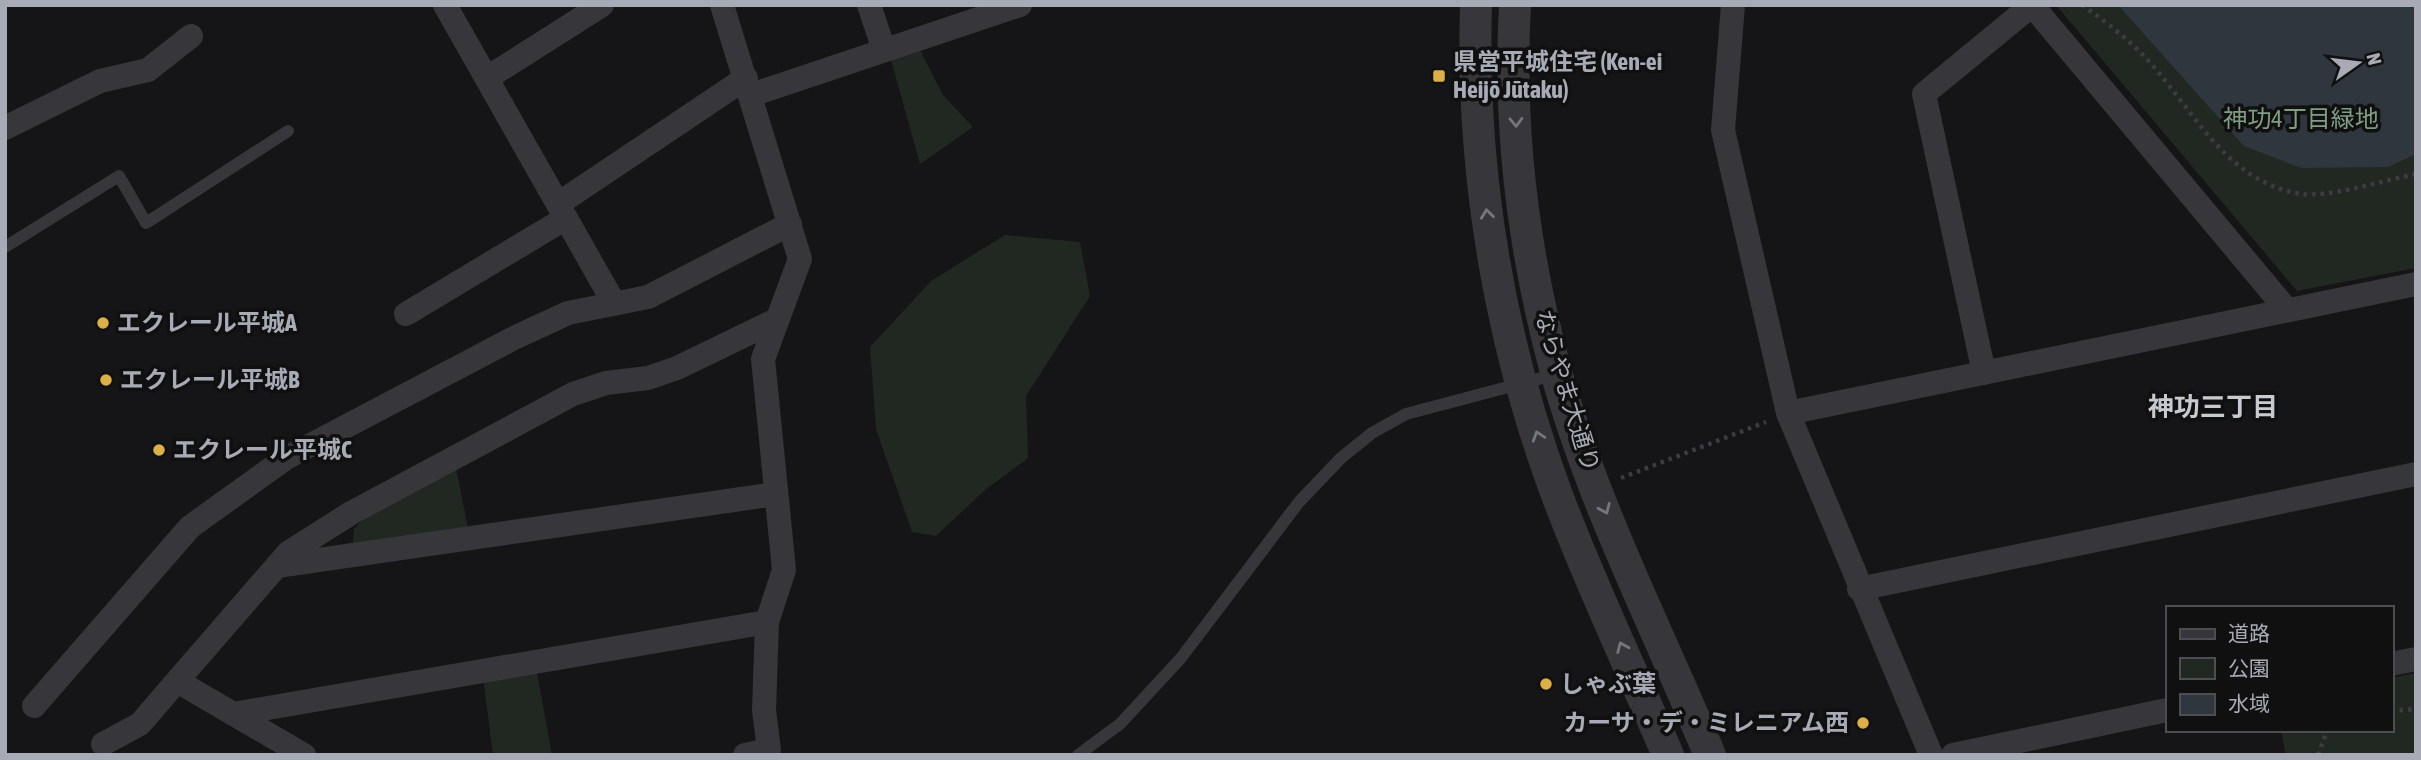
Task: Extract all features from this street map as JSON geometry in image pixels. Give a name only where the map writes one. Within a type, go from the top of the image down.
[{"type":"street","points":[[445,5],[614,303]]},
{"type":"street","points":[[487,78],[602,5]]},
{"type":"street","points":[[722,5],[800,259],[764,359],[784,570],[766,622],[764,710],[769,750],[745,755]]},
{"type":"street","points":[[869,5],[884,51]]},
{"type":"street","points":[[406,314],[749,87],[884,51],[1020,5]]},
{"type":"street","name":"ならやま大通り","points":[[1476,5],[1474,62],[1478,130],[1491,251],[1521,384],[1557,496],[1668,755]]},
{"type":"street","name":"ならやま大通り","points":[[1515,5],[1513,41],[1518,169],[1540,305],[1557,374],[1596,488],[1710,755]]},
{"type":"street","points":[[1732,5],[1723,130],[1788,414],[1859,589],[1931,755]]},
{"type":"street","points":[[1983,373],[1924,94],[2032,5],[2287,310]]},
{"type":"street","points":[[5,128],[100,81],[148,70],[191,36]]},
{"type":"street","points":[[34,706],[190,527],[286,458],[516,337],[568,313],[648,297],[790,224]]},
{"type":"street","points":[[1788,414],[2416,284]]},
{"type":"street","points":[[103,744],[140,724],[288,552],[351,513],[573,394],[606,383],[648,377],[677,368],[778,318]]},
{"type":"street","points":[[1859,589],[2416,474]]},
{"type":"street","points":[[277,566],[776,494]]},
{"type":"street","points":[[233,714],[766,622]]},
{"type":"street","points":[[2393,664],[2416,659]]},
{"type":"street","points":[[177,681],[304,755]]},
{"type":"street","points":[[1953,755],[2166,710]]},
{"type":"lane","points":[[5,247],[119,176],[146,223],[288,131]]},
{"type":"lane","points":[[1078,755],[1120,724],[1181,658],[1298,502],[1341,458],[1372,433],[1406,414],[1557,374]]},
{"type":"path","points":[[2082,5],[2141,53],[2223,154],[2249,173],[2290,191],[2317,194],[2416,174]]},
{"type":"path","points":[[1616,480],[1788,414]]},
{"type":"path","points":[[2393,711],[2416,709]]},
{"type":"path","points":[[2318,755],[2326,732]]},
{"type":"green space","name":"神功4丁目緑地","points":[[2056,5],[2416,5],[2416,268],[2297,291]]},
{"type":"green space","points":[[919,48],[943,95],[973,127],[920,164],[890,57]]},
{"type":"green space","points":[[1005,235],[1080,242],[1090,296],[1026,396],[1028,458],[985,490],[936,536],[912,532],[876,429],[870,347],[931,281]]},
{"type":"green space","points":[[456,468],[469,533],[353,543],[354,529],[362,520]]},
{"type":"green space","points":[[536,667],[552,755],[493,755],[483,677]]},
{"type":"green space","points":[[2416,673],[2416,755],[2286,755],[2281,732],[2393,732],[2393,678]]},
{"type":"water","points":[[2118,5],[2416,5],[2416,154],[2388,167],[2301,168],[2244,146]]},
{"type":"place","name":"県営平城住宅 (Ken-ei Heijō Jūtaku)","points":[[1439,76]]},
{"type":"place","name":"エクレール平城A","points":[[103,323]]},
{"type":"place","name":"エクレール平城B","points":[[106,380]]},
{"type":"place","name":"エクレール平城C","points":[[159,450]]},
{"type":"place","name":"しゃぶ葉","points":[[1546,684]]},
{"type":"place","name":"カーサ・デ・ミレニアム西","points":[[1863,723]]},
{"type":"district","name":"神功三丁目","points":[[2213,407]]}]
